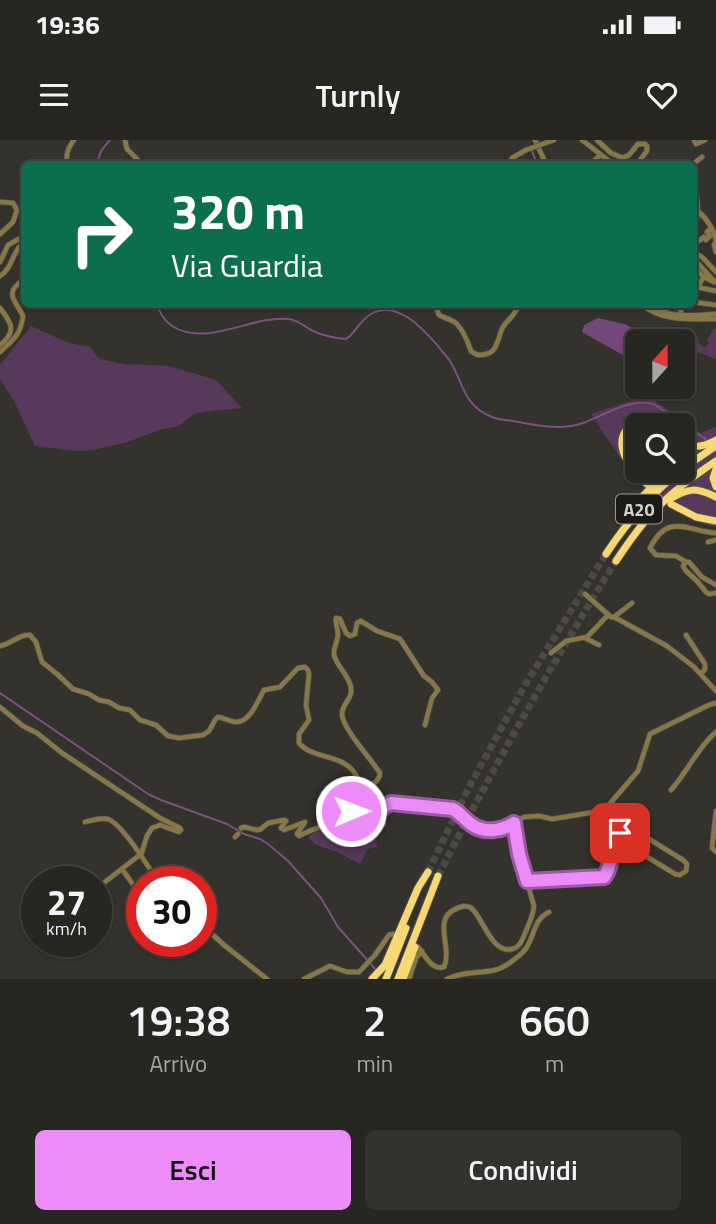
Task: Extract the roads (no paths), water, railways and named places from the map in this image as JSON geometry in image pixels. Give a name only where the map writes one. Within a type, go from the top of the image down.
[{"type":"highway","points":[[625,434],[622,440],[625,456]]},
{"type":"highway","points":[[695,447],[716,439]]},
{"type":"highway","name":"A20","points":[[695,460],[716,446]]},
{"type":"highway","name":"A20","points":[[615,561],[655,510],[678,488],[716,461]]},
{"type":"highway","points":[[716,469],[713,478],[716,487]]},
{"type":"highway","name":"A20","points":[[656,483],[623,521],[606,554],[626,523],[667,483]]},
{"type":"highway","points":[[655,510],[691,489],[716,497]]},
{"type":"highway","points":[[672,503],[716,519]]},
{"type":"highway","points":[[386,979],[388,966],[418,888],[428,872]]},
{"type":"highway","points":[[400,978],[438,876]]},
{"type":"highway","points":[[374,977],[388,966]]},
{"type":"street","points":[[67,161],[67,151],[74,140]]},
{"type":"street","points":[[125,140],[127,149],[139,161]]},
{"type":"street","points":[[511,161],[537,141],[554,140]]},
{"type":"street","points":[[582,140],[609,161]]},
{"type":"street","points":[[597,140],[611,153],[623,158],[638,144],[645,144],[647,150],[639,161]]},
{"type":"street","points":[[694,140],[696,144],[705,140]]},
{"type":"street","points":[[537,141],[544,161]]},
{"type":"street","points":[[594,161],[600,155]]},
{"type":"street","points":[[697,161],[702,157]]},
{"type":"street","points":[[0,202],[13,203],[17,212],[11,225],[0,234]]},
{"type":"street","points":[[697,210],[705,217],[715,234],[716,252]]},
{"type":"street","points":[[697,242],[710,236],[707,232],[711,228]]},
{"type":"street","points":[[0,262],[8,245],[21,238]]},
{"type":"street","points":[[0,276],[7,271],[21,245]]},
{"type":"street","points":[[697,256],[714,267],[716,272]]},
{"type":"street","points":[[697,259],[716,282]]},
{"type":"street","points":[[697,271],[716,282]]},
{"type":"street","points":[[704,277],[698,286],[716,291]]},
{"type":"street","points":[[0,352],[19,332],[23,316],[13,301],[12,293],[21,281]]},
{"type":"street","points":[[697,303],[716,305]]},
{"type":"street","points":[[0,308],[10,322],[11,331],[9,338],[0,345]]},
{"type":"street","points":[[436,308],[439,315],[458,326],[472,353],[481,355],[489,354],[494,349],[503,328],[518,308]]},
{"type":"street","points":[[646,308],[667,317],[688,319],[716,316]]},
{"type":"street","points":[[653,308],[681,315],[716,316]]},
{"type":"street","points":[[679,308],[681,315]]},
{"type":"street","points":[[716,533],[671,526],[650,546],[656,555],[676,556],[691,563],[699,574],[716,585]]},
{"type":"street","points":[[708,542],[716,540]]},
{"type":"street","points":[[685,562],[684,570],[704,591],[709,594],[716,593]]},
{"type":"street","points":[[585,594],[608,615],[667,646],[701,674],[716,691]]},
{"type":"street","points":[[614,617],[632,603]]},
{"type":"street","points":[[551,653],[566,641],[590,635],[608,615]]},
{"type":"street","points":[[359,789],[376,782],[380,773],[342,718],[343,707],[349,701],[352,690],[335,657],[338,633],[336,618],[340,619],[350,636],[354,636],[357,623],[361,621],[403,642],[424,676],[438,690],[432,698],[425,725]]},
{"type":"street","points":[[0,646],[23,635],[30,635],[36,642],[42,662],[73,688],[130,710],[140,720],[156,725],[165,735],[176,738],[205,734],[218,718],[234,722],[242,720],[257,704],[264,690],[280,687],[298,668],[305,667],[309,674],[306,705],[309,720],[299,734],[299,743],[307,750],[347,765],[356,774],[359,789],[358,812]]},
{"type":"street","points":[[687,635],[705,664],[701,674]]},
{"type":"street","points":[[584,638],[599,645]]},
{"type":"street","points":[[241,828],[257,830],[268,823],[285,820],[281,828],[285,830],[305,821],[299,835],[334,821],[347,811],[358,812],[370,819],[386,805],[398,803],[453,809],[472,825],[485,830],[503,830],[526,817],[552,819],[603,810],[640,768],[650,734],[716,703]]},
{"type":"street","points":[[0,708],[62,753],[160,818],[180,828],[179,832],[160,825],[152,828],[141,855],[112,877]]},
{"type":"street","points":[[671,790],[716,732]]},
{"type":"street","points":[[716,811],[712,848],[716,852]]},
{"type":"street","points":[[85,822],[109,820],[148,866]]},
{"type":"street","points":[[409,979],[420,949],[435,967],[444,967],[447,958],[444,922],[452,911],[464,905],[474,911],[497,946],[507,950],[522,942],[534,903],[519,854],[514,823]]},
{"type":"street","points":[[527,881],[604,877],[615,839],[621,833],[626,836],[631,847],[674,874],[686,871],[683,860],[641,834]]},
{"type":"street","points":[[122,869],[126,875]]},
{"type":"street","points":[[534,910],[540,917]]},
{"type":"street","points":[[447,979],[458,974],[501,968],[525,950],[540,917],[549,912]]},
{"type":"street","points":[[304,979],[330,966],[350,973],[363,969],[389,935],[394,934]]},
{"type":"street","points":[[217,938],[267,979]]},
{"type":"waterway","points":[[99,161],[103,148],[110,140]]},
{"type":"waterway","points":[[532,151],[536,161]]},
{"type":"waterway","points":[[159,308],[172,326],[186,332],[200,334],[275,319],[289,319],[317,332],[345,339],[371,314],[390,310],[409,318],[425,332],[450,361],[470,401],[494,418],[539,426],[566,427],[626,405],[645,403],[654,404],[707,440]]},
{"type":"waterway","points":[[0,693],[148,794],[227,824],[268,844],[288,861],[321,898],[338,927],[377,971]]},
{"type":"tunnel","points":[[428,872],[468,789],[525,685],[606,554]]},
{"type":"tunnel","points":[[438,876],[524,716],[616,561]]}]
